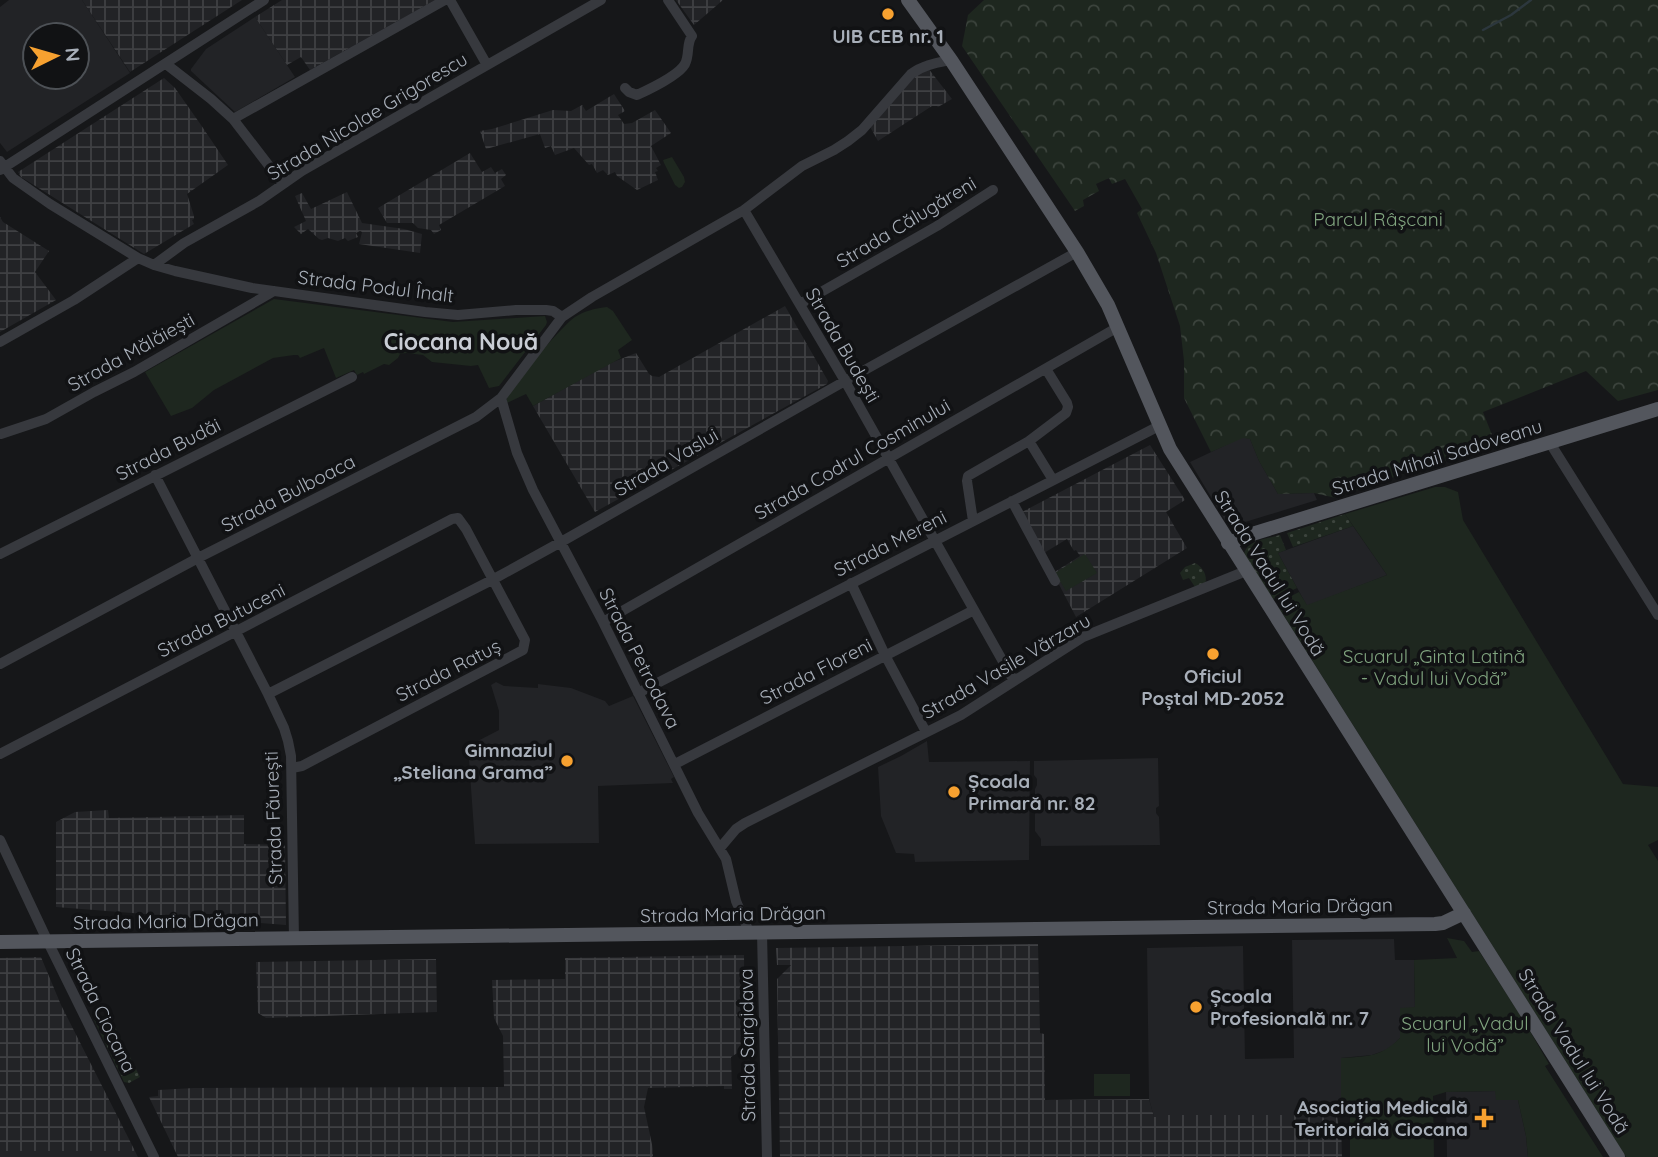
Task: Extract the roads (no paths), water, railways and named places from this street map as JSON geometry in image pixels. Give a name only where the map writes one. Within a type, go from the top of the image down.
[{"type":"main road","name":"Strada Vadul lui Vodă","points":[[908,0],[951,60],[1077,252],[1118,327],[1170,449],[1618,1157]]},
{"type":"main road","name":"Strada Mihail Sadoveanu","points":[[1228,543],[1658,409]]},
{"type":"main road","name":"Strada Maria Drăgan","points":[[0,942],[1435,924],[1464,913]]},
{"type":"street","points":[[2,166],[264,0]]},
{"type":"street","points":[[233,119],[445,0]]},
{"type":"street","points":[[450,0],[487,65]]},
{"type":"street","name":"Strada Nicolae Grigorescu","points":[[154,265],[184,243],[259,201],[312,165],[601,0]]},
{"type":"street","points":[[625,88],[637,95],[676,74],[685,65],[688,40],[692,36],[668,0]]},
{"type":"street","points":[[562,317],[744,210],[802,166],[834,150],[855,135],[911,74],[925,65],[951,60]]},
{"type":"street","points":[[166,64],[233,119],[284,184]]},
{"type":"street","name":"Strada Podul Înalt","points":[[2,166],[13,178],[50,204],[154,265],[274,291],[425,312],[458,314],[546,310],[562,317]]},
{"type":"street","name":"Strada Călugăreni","points":[[800,304],[937,226],[993,190]]},
{"type":"street","name":"Strada Budești","points":[[744,210],[845,381],[1014,681]]},
{"type":"street","name":"Strada Vaslui","points":[[268,694],[492,580],[1077,252]]},
{"type":"street","points":[[0,342],[138,258]]},
{"type":"street","name":"Strada Mălăiești","points":[[1,434],[46,419],[274,291]]},
{"type":"street","name":"Strada Bulboaca","points":[[0,664],[198,558],[476,417],[501,398],[562,317]]},
{"type":"street","name":"Strada Codrul Cosminului","points":[[603,622],[1118,327]]},
{"type":"street","points":[[973,521],[968,476],[1029,441],[1068,410],[1067,403],[1046,369]]},
{"type":"street","name":"Strada Budăi","points":[[0,554],[352,377]]},
{"type":"street","name":"Strada Petrodava","points":[[501,398],[524,471],[698,813],[726,859],[736,901],[756,932]]},
{"type":"street","name":"Strada Mereni","points":[[638,693],[1159,426]]},
{"type":"street","points":[[1029,441],[1053,480]]},
{"type":"street","points":[[1550,443],[1658,615]]},
{"type":"street","name":"Strada Făurești","points":[[155,475],[268,694],[288,741],[292,768],[294,939]]},
{"type":"street","points":[[1012,501],[1055,582]]},
{"type":"street","name":"Strada Ratuș","points":[[292,768],[302,766],[523,650],[525,640],[458,518]]},
{"type":"street","name":"Strada Butuceni","points":[[0,754],[458,518]]},
{"type":"street","name":"Strada Vasile Vărzaru","points":[[720,848],[736,829],[745,823],[961,715],[1088,635],[1246,571]]},
{"type":"street","points":[[851,583],[926,732]]},
{"type":"street","name":"Strada Floreni","points":[[675,764],[974,610]]},
{"type":"street","name":"Strada Ciocana","points":[[0,840],[154,1157]]},
{"type":"street","name":"Strada Sargidava","points":[[756,932],[767,1157]]},
{"type":"waterway","points":[[1483,30],[1511,15],[1531,0]]},
{"type":"place","name":"UIB CEB nr. 1","points":[[888,14]]},
{"type":"place","name":"Oficiul Poștal MD-2052","points":[[1213,654]]},
{"type":"place","name":"Gimnaziul „Steliana Grama”","points":[[567,761]]},
{"type":"place","name":"Școala Primară nr. 82","points":[[954,792]]},
{"type":"place","name":"Școala Profesională nr. 7","points":[[1196,1007]]},
{"type":"place","name":"Asociația Medicală Teritorială Ciocana","points":[[1484,1118]]},
{"type":"district","name":"Ciocana Nouă","points":[[461,341]]},
{"type":"park label","name":"Parcul Râșcani","points":[[1378,219]]},
{"type":"park label","name":"Scuarul „Ginta Latină - Vadul lui Vodă”","points":[[1434,667]]},
{"type":"park label","name":"Scuarul „Vadul lui Vodă”","points":[[1465,1034]]}]
